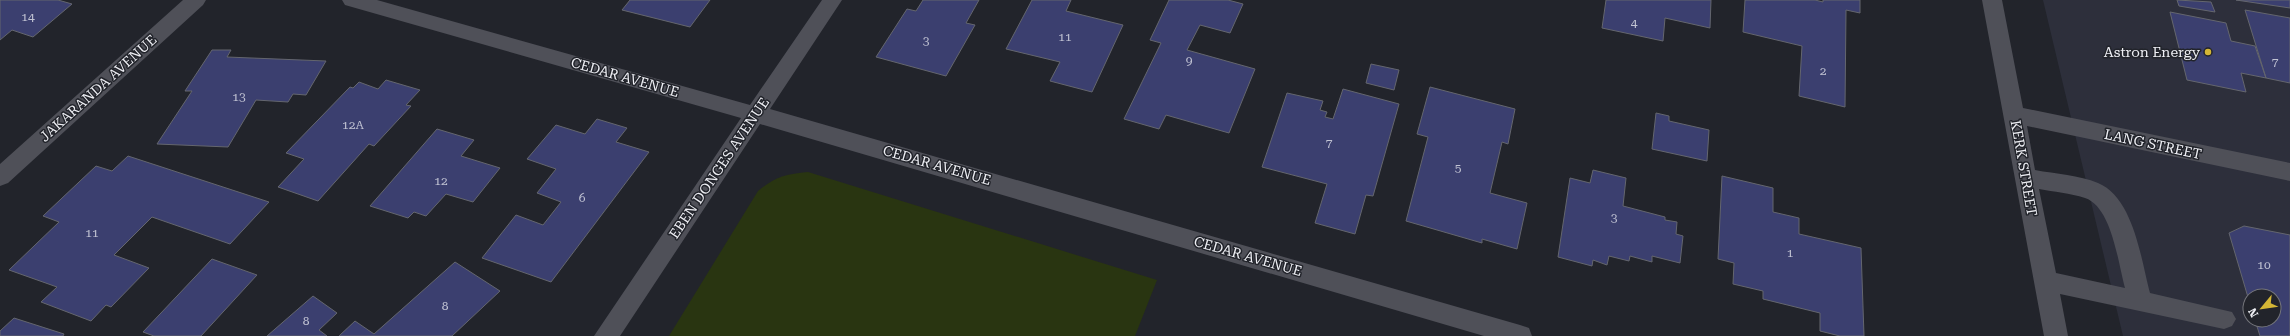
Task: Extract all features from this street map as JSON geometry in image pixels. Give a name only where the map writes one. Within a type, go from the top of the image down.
[{"type":"street","name":"JAKARANDA AVENUE","points":[[0,177],[196,0]]},
{"type":"street","name":"CEDAR AVENUE","points":[[352,0],[754,114],[791,123],[1520,336]]},
{"type":"street","name":"EBEN DONGES AVENUE","points":[[606,336],[832,0]]},
{"type":"street","name":"KERK STREET","points":[[1992,0],[2056,336]]},
{"type":"street","name":"LANG STREET","points":[[2015,115],[2290,172]]},
{"type":"street","points":[[2025,177],[2092,190],[2111,206],[2117,214],[2140,301]]},
{"type":"street","points":[[2045,281],[2224,319]]},
{"type":"shaded area","points":[[2043,0],[2290,0],[2290,336],[2123,336]]},
{"type":"green space","points":[[808,172],[1157,280],[1135,336],[669,336],[758,191],[775,179]]},
{"type":"building","points":[[0,0],[58,0],[72,4],[33,37],[12,30],[0,40]]},
{"type":"building","points":[[630,0],[710,0],[690,27],[622,10]]},
{"type":"building","points":[[923,0],[979,0],[966,23],[975,25],[946,76],[876,57],[907,9],[916,11]]},
{"type":"building","points":[[1032,0],[1071,0],[1066,11],[1123,25],[1092,92],[1050,81],[1060,62],[1006,49]]},
{"type":"building","points":[[1169,0],[1228,0],[1243,4],[1230,33],[1200,25],[1187,50],[1255,69],[1229,133],[1166,115],[1159,129],[1124,119],[1161,43],[1150,40]]},
{"type":"building","points":[[1606,0],[1711,0],[1710,28],[1665,18],[1663,41],[1602,28]]},
{"type":"building","points":[[1745,0],[1815,0],[1823,2],[1823,0],[1860,0],[1860,13],[1846,10],[1845,107],[1799,96],[1802,46],[1743,32]]},
{"type":"building","points":[[2177,0],[2211,2],[2215,12],[2179,6]]},
{"type":"building","points":[[2236,0],[2290,0],[2290,8]]},
{"type":"building","points":[[2245,10],[2290,18],[2290,83],[2266,78]]},
{"type":"building","points":[[2170,12],[2226,23],[2231,41],[2255,46],[2266,78],[2241,73],[2246,92],[2187,80]]},
{"type":"building","points":[[212,50],[231,50],[227,57],[326,61],[306,95],[293,94],[288,102],[256,100],[228,147],[157,144],[192,91],[185,91]]},
{"type":"building","points":[[1371,64],[1399,70],[1394,90],[1366,83]]},
{"type":"building","points":[[386,80],[420,90],[406,105],[411,106],[374,146],[369,144],[318,201],[278,187],[304,159],[286,153],[350,87],[353,88],[359,82],[378,89]]},
{"type":"building","points":[[1430,87],[1515,109],[1508,144],[1502,142],[1490,193],[1527,203],[1517,249],[1482,239],[1482,243],[1406,221],[1428,137],[1417,134]]},
{"type":"building","points":[[1343,89],[1399,104],[1373,196],[1366,195],[1355,234],[1315,223],[1327,184],[1262,167],[1287,93],[1323,101],[1320,110],[1327,112],[1325,117],[1333,119]]},
{"type":"building","points":[[1656,113],[1669,116],[1669,121],[1709,130],[1707,161],[1652,149]]},
{"type":"building","points":[[597,119],[627,128],[616,142],[649,152],[551,282],[482,258],[516,215],[543,225],[561,202],[537,193],[556,169],[527,159],[556,125],[585,134]]},
{"type":"building","points":[[437,129],[474,140],[461,156],[500,168],[473,202],[446,194],[426,216],[414,212],[408,218],[370,206]]},
{"type":"building","points":[[128,156],[269,202],[230,244],[152,217],[114,255],[149,268],[111,307],[106,305],[91,321],[41,302],[57,287],[9,270],[59,222],[43,216],[96,166],[112,171]]},
{"type":"building","points":[[1593,170],[1626,178],[1623,206],[1665,217],[1665,220],[1677,222],[1676,234],[1683,236],[1680,263],[1652,256],[1652,262],[1630,256],[1629,261],[1609,256],[1607,265],[1593,260],[1592,266],[1558,257],[1570,178],[1590,183]]},
{"type":"building","points":[[1722,176],[1773,188],[1773,212],[1799,218],[1799,234],[1861,248],[1864,336],[1840,336],[1820,331],[1820,313],[1763,299],[1763,291],[1733,284],[1734,263],[1718,259]]},
{"type":"building","points":[[2244,226],[2290,235],[2290,336],[2260,336],[2258,328],[2282,328],[2282,288],[2245,288],[2229,233]]},
{"type":"building","points":[[212,259],[257,275],[201,336],[154,336],[143,332]]},
{"type":"building","points":[[455,262],[500,291],[452,336],[339,336],[355,321],[374,334]]},
{"type":"building","points":[[313,296],[337,313],[319,330],[327,336],[267,336]]},
{"type":"building","points":[[14,318],[64,334],[63,336],[0,336],[0,331]]},
{"type":"place","name":"Astron Energy","points":[[2208,52]]}]
